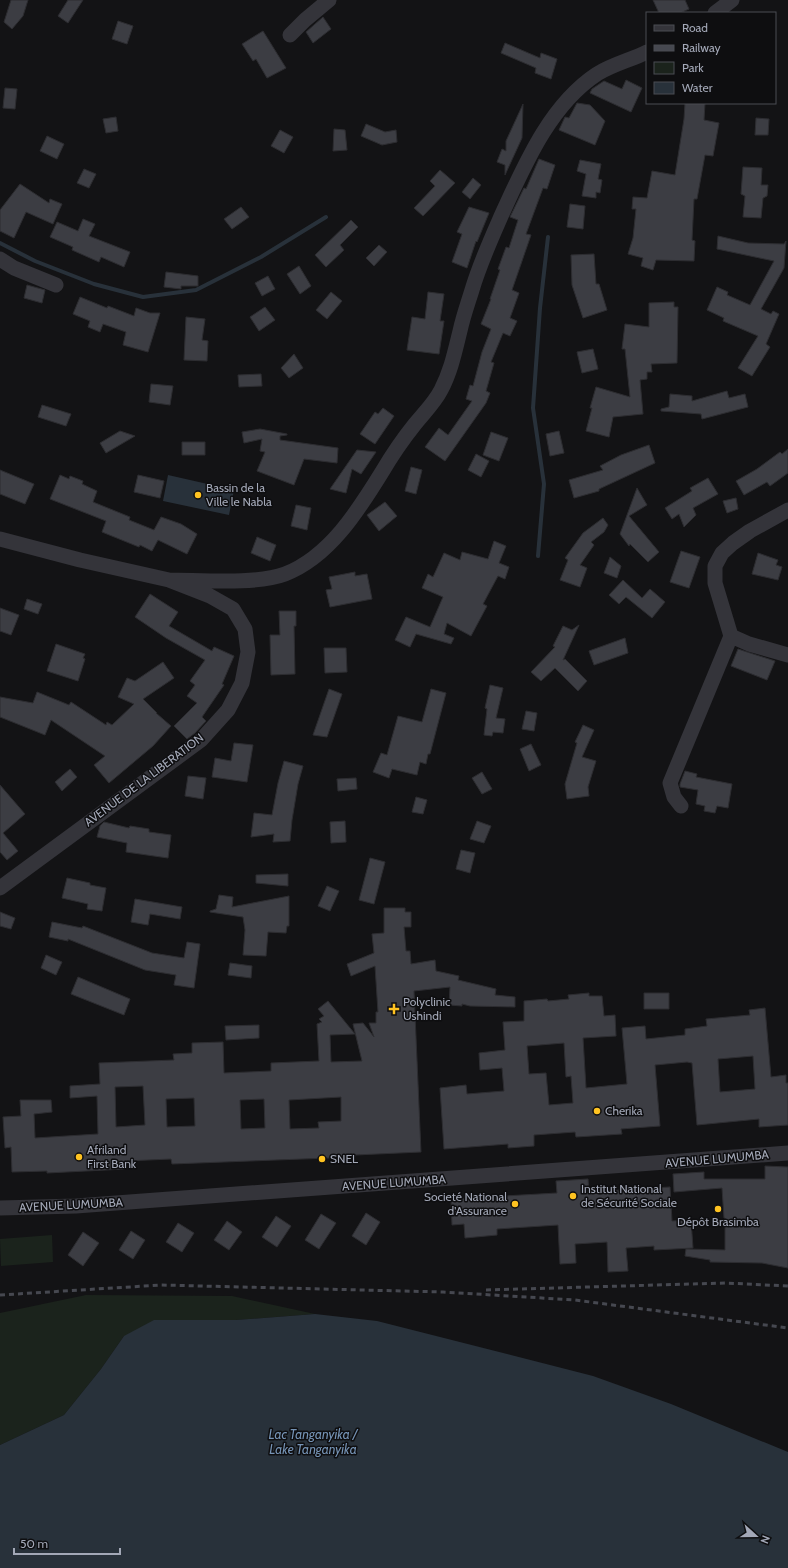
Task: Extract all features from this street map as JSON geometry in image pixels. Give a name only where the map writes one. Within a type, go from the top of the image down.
[{"type":"street","points":[[290,35],[329,0]]},
{"type":"street","points":[[716,12],[732,0]]},
{"type":"street","points":[[169,580],[238,581],[283,575],[303,566],[342,530],[375,483],[397,447],[441,391],[452,365],[479,265],[512,192],[542,135],[574,93],[597,74],[614,65],[646,52]]},
{"type":"street","points":[[0,259],[14,268],[56,285]]},
{"type":"street","points":[[681,806],[674,797],[670,783],[731,636],[715,583],[715,566],[722,553],[733,543],[750,531],[788,510]]},
{"type":"street","name":"AVENUE DE LA LIBERATION","points":[[0,539],[80,560],[169,580],[210,596],[233,609],[245,629],[248,652],[242,684],[228,710],[201,740],[3,886]]},
{"type":"street","points":[[731,636],[749,644],[788,654]]},
{"type":"street","name":"AVENUE LUMUMBA","points":[[0,1208],[108,1204],[788,1153]]},
{"type":"green space","points":[[52,1235],[53,1262],[1,1266],[0,1239]]},
{"type":"green space","points":[[86,1295],[232,1296],[315,1314],[236,1320],[124,1336],[101,1369],[64,1415],[0,1445],[0,1313]]},
{"type":"water","name":"Bassin de la Ville le Nabla","points":[[168,475],[234,490],[229,515],[163,501]]},
{"type":"water","name":"Lac Tanganyika / Lake Tanganyika","points":[[315,1314],[377,1321],[593,1376],[671,1404],[788,1452],[788,1568],[0,1568],[0,1445],[64,1415],[101,1369],[124,1336],[154,1320],[236,1320]]},
{"type":"building","points":[[11,0],[28,0],[23,16],[12,29],[4,22]]},
{"type":"building","points":[[68,0],[83,0],[68,23],[58,16]]},
{"type":"building","points":[[653,0],[685,0],[689,9],[682,12],[659,12]]},
{"type":"building","points":[[323,17],[331,29],[313,43],[306,32]]},
{"type":"building","points":[[118,21],[133,26],[127,44],[112,39]]},
{"type":"building","points":[[263,31],[286,68],[267,78],[256,59],[253,61],[242,44]]},
{"type":"building","points":[[505,43],[540,58],[541,53],[557,59],[551,79],[535,73],[536,68],[501,53]]},
{"type":"building","points":[[626,80],[642,88],[631,112],[590,93],[592,89],[604,81],[622,89]]},
{"type":"building","points":[[5,88],[17,89],[15,109],[3,108]]},
{"type":"building","points":[[577,103],[590,105],[605,121],[595,145],[559,130],[565,117],[569,118]]},
{"type":"building","points":[[523,104],[522,138],[505,175],[505,165],[497,162],[502,149],[506,151],[506,141]]},
{"type":"building","points":[[685,104],[705,104],[704,120],[719,123],[713,156],[705,155],[697,199],[694,199],[692,240],[695,241],[694,261],[656,260],[653,270],[641,266],[643,258],[628,254],[633,238],[636,209],[632,209],[633,197],[647,198],[652,171],[675,175]]},
{"type":"building","points":[[116,117],[118,131],[106,133],[103,119]]},
{"type":"building","points":[[756,118],[769,119],[768,135],[755,135]]},
{"type":"building","points":[[366,124],[385,132],[396,130],[397,142],[382,145],[361,136]]},
{"type":"building","points":[[334,129],[345,130],[347,150],[333,151]]},
{"type":"building","points":[[280,130],[293,137],[284,153],[271,146]]},
{"type":"building","points":[[47,136],[64,144],[57,159],[40,151]]},
{"type":"building","points":[[539,159],[555,165],[547,189],[543,188],[526,234],[531,235],[512,290],[519,293],[510,318],[517,321],[510,336],[503,333],[491,362],[494,363],[486,391],[490,393],[486,403],[445,461],[425,447],[439,428],[448,435],[472,401],[466,399],[470,385],[473,386],[482,352],[491,329],[481,324],[500,270],[498,269],[506,247],[509,248],[518,220],[510,217],[524,188],[526,189]]},
{"type":"building","points":[[580,160],[601,164],[598,179],[602,180],[600,193],[596,192],[596,198],[582,196],[586,174],[577,171]]},
{"type":"building","points":[[743,167],[762,168],[761,185],[768,185],[767,196],[763,198],[761,218],[743,217],[745,196],[741,194]]},
{"type":"building","points":[[84,169],[96,174],[89,188],[77,183]]},
{"type":"building","points":[[440,170],[455,183],[423,216],[414,208],[435,186],[430,181]]},
{"type":"building","points":[[473,178],[481,185],[470,199],[462,192]]},
{"type":"building","points":[[20,184],[49,203],[50,199],[62,204],[53,224],[26,212],[14,238],[0,231],[0,210]]},
{"type":"building","points":[[570,204],[585,206],[583,229],[567,227]]},
{"type":"building","points":[[241,207],[249,217],[232,229],[224,219]]},
{"type":"building","points":[[469,207],[489,213],[477,242],[476,241],[467,268],[452,262],[462,234],[457,232]]},
{"type":"building","points":[[83,219],[95,224],[89,236],[130,252],[124,267],[101,257],[99,262],[72,250],[73,247],[50,237],[57,222],[78,231]]},
{"type":"building","points":[[351,220],[358,227],[340,245],[344,250],[326,267],[315,255]]},
{"type":"building","points":[[718,236],[748,243],[784,244],[786,241],[784,268],[761,309],[771,314],[773,311],[779,314],[766,344],[770,347],[752,376],[738,368],[758,336],[723,321],[724,318],[707,310],[717,287],[728,292],[727,295],[750,305],[774,261],[717,249]]},
{"type":"building","points":[[379,245],[387,252],[374,266],[366,258]]},
{"type":"building","points":[[594,254],[596,284],[599,284],[607,310],[583,318],[572,285],[571,255]]},
{"type":"building","points":[[299,266],[311,286],[300,294],[287,274]]},
{"type":"building","points":[[166,272],[198,276],[198,286],[181,286],[181,289],[164,287]]},
{"type":"building","points":[[268,276],[275,289],[262,296],[255,283]]},
{"type":"building","points":[[27,285],[45,290],[42,303],[24,298]]},
{"type":"building","points":[[331,292],[342,301],[327,319],[316,310]]},
{"type":"building","points":[[428,292],[444,294],[440,321],[444,321],[439,354],[407,350],[412,317],[425,319]]},
{"type":"building","points":[[80,297],[107,308],[108,306],[134,316],[136,308],[150,313],[160,313],[148,352],[123,345],[126,332],[103,324],[100,332],[88,327],[90,321],[73,314]]},
{"type":"building","points":[[674,302],[674,307],[678,307],[677,363],[651,364],[652,372],[647,372],[647,379],[640,380],[643,414],[613,417],[609,437],[586,431],[596,387],[630,397],[625,349],[622,349],[625,324],[649,327],[649,303]]},
{"type":"building","points":[[265,307],[275,320],[259,331],[250,317]]},
{"type":"building","points":[[186,317],[205,319],[202,340],[208,341],[207,361],[184,360]]},
{"type":"building","points":[[593,349],[598,369],[582,373],[577,352]]},
{"type":"building","points":[[294,354],[303,368],[289,378],[281,368]]},
{"type":"building","points":[[261,374],[262,386],[239,387],[238,375]]},
{"type":"building","points":[[151,384],[173,386],[170,405],[149,402]]},
{"type":"building","points":[[727,391],[729,398],[745,394],[748,407],[702,419],[701,414],[661,411],[661,409],[669,407],[670,394],[692,396],[692,401]]},
{"type":"building","points":[[42,405],[71,414],[66,426],[38,417]]},
{"type":"building","points":[[383,408],[394,416],[375,444],[360,434],[375,412],[378,414]]},
{"type":"building","points":[[260,429],[287,434],[280,436],[280,440],[338,448],[337,463],[304,459],[294,485],[257,471],[265,452],[260,451],[262,439],[244,443],[242,432]]},
{"type":"building","points":[[120,431],[135,436],[106,453],[100,443]]},
{"type":"building","points":[[559,431],[564,453],[550,456],[546,434]]},
{"type":"building","points":[[491,432],[508,438],[499,461],[483,455]]},
{"type":"building","points":[[182,442],[205,442],[205,455],[182,455]]},
{"type":"building","points":[[649,445],[655,463],[599,489],[599,491],[574,498],[569,480],[603,470],[600,466],[621,455]]},
{"type":"building","points":[[788,449],[788,473],[770,486],[767,482],[744,495],[736,481],[757,469],[780,452],[782,454]]},
{"type":"building","points":[[357,450],[376,452],[361,474],[352,469],[346,493],[330,489]]},
{"type":"building","points":[[476,454],[489,461],[481,477],[468,470]]},
{"type":"building","points":[[411,467],[422,470],[416,494],[405,491]]},
{"type":"building","points":[[0,470],[34,484],[25,504],[0,494]]},
{"type":"building","points":[[60,475],[69,479],[70,476],[83,481],[82,484],[97,491],[93,502],[130,517],[129,520],[154,530],[161,517],[181,524],[197,534],[187,554],[158,540],[152,551],[140,545],[139,547],[102,532],[106,521],[50,499]]},
{"type":"building","points":[[138,475],[164,481],[160,498],[134,492]]},
{"type":"building","points":[[708,478],[718,494],[693,508],[696,515],[684,527],[679,514],[672,519],[665,508],[692,491],[690,488]]},
{"type":"building","points":[[637,488],[647,505],[629,516],[659,552],[648,562],[630,544],[629,546],[620,534]]},
{"type":"building","points":[[736,498],[738,509],[727,513],[723,501]]},
{"type":"building","points":[[385,502],[397,516],[379,531],[367,515]]},
{"type":"building","points":[[296,505],[311,508],[307,530],[291,526]]},
{"type":"building","points":[[603,518],[608,525],[604,532],[591,542],[594,545],[580,565],[587,568],[580,587],[560,580],[568,560],[565,558],[583,533]]},
{"type":"building","points":[[257,537],[276,545],[270,561],[251,553]]},
{"type":"building","points":[[494,541],[506,546],[499,563],[509,567],[505,579],[498,576],[483,604],[487,606],[471,636],[447,623],[444,634],[454,638],[451,644],[416,634],[410,647],[395,640],[406,617],[430,627],[443,597],[422,588],[428,574],[433,577],[444,553],[460,560],[462,552],[488,559]]},
{"type":"building","points":[[681,551],[700,557],[689,588],[670,582]]},
{"type":"building","points":[[758,553],[778,560],[776,565],[782,567],[778,580],[752,574]]},
{"type":"building","points":[[610,557],[621,566],[617,578],[604,573]]},
{"type":"building","points":[[355,572],[355,576],[367,574],[372,599],[330,607],[326,590],[332,589],[329,577]]},
{"type":"building","points":[[623,580],[642,598],[650,589],[665,602],[652,618],[626,597],[619,604],[609,595]]},
{"type":"building","points":[[150,594],[178,612],[169,626],[212,651],[214,647],[234,656],[222,684],[224,685],[202,717],[206,721],[187,739],[174,726],[197,703],[187,696],[195,685],[190,681],[205,660],[166,638],[135,617]]},
{"type":"building","points":[[27,599],[42,604],[38,614],[24,609]]},
{"type":"building","points":[[0,608],[19,615],[11,635],[0,631]]},
{"type":"building","points":[[279,611],[296,611],[296,626],[294,626],[295,674],[271,675],[270,635],[280,635]]},
{"type":"building","points":[[579,625],[563,660],[565,659],[587,681],[578,691],[555,668],[541,681],[531,672],[555,647],[553,646],[563,626],[572,630]]},
{"type":"building","points":[[625,638],[628,653],[594,665],[589,651]]},
{"type":"building","points":[[56,644],[85,654],[83,658],[85,659],[78,681],[47,671]]},
{"type":"building","points":[[324,648],[346,648],[347,672],[325,673]]},
{"type":"building","points":[[738,649],[775,661],[767,680],[731,666]]},
{"type":"building","points":[[163,662],[174,678],[143,699],[171,726],[153,746],[109,783],[94,765],[105,756],[51,720],[45,735],[0,717],[0,697],[33,703],[37,692],[69,705],[71,702],[106,725],[107,722],[112,725],[134,704],[118,697],[127,678],[135,681]]},
{"type":"building","points":[[490,685],[503,688],[496,718],[505,719],[503,733],[493,732],[492,736],[484,735],[487,709],[485,708]]},
{"type":"building","points":[[329,689],[342,694],[327,737],[313,735]]},
{"type":"building","points":[[431,689],[446,693],[426,764],[420,762],[417,775],[392,769],[389,778],[373,772],[381,753],[387,755],[398,716],[422,722]]},
{"type":"building","points":[[526,711],[537,713],[534,731],[522,729]]},
{"type":"building","points":[[583,725],[594,730],[582,757],[596,761],[588,787],[589,796],[567,799],[565,784],[577,743],[575,742]]},
{"type":"building","points":[[234,743],[253,745],[247,782],[212,777],[215,758],[231,761]]},
{"type":"building","points":[[531,744],[541,765],[529,771],[520,749]]},
{"type":"building","points":[[284,761],[303,766],[298,784],[290,841],[273,842],[274,834],[251,837],[254,813],[272,815]]},
{"type":"building","points":[[70,769],[77,777],[62,791],[55,782]]},
{"type":"building","points":[[685,771],[697,774],[696,777],[732,784],[728,808],[717,806],[715,813],[704,811],[705,806],[696,804],[698,790],[680,787]]},
{"type":"building","points":[[482,772],[492,789],[482,794],[472,778]]},
{"type":"building","points":[[188,776],[206,778],[203,799],[185,796]]},
{"type":"building","points":[[356,778],[357,789],[338,791],[337,779]]},
{"type":"building","points":[[0,785],[25,814],[3,833],[18,851],[7,860],[0,852]]},
{"type":"building","points":[[416,797],[427,800],[423,814],[412,812]]},
{"type":"building","points":[[345,821],[346,842],[331,843],[330,822]]},
{"type":"building","points":[[477,821],[491,826],[484,843],[470,839]]},
{"type":"building","points":[[104,822],[129,828],[130,826],[149,829],[149,832],[171,835],[168,858],[126,852],[127,843],[97,837],[100,826]]},
{"type":"building","points":[[461,850],[475,853],[470,873],[456,869]]},
{"type":"building","points":[[370,858],[385,862],[374,904],[359,900]]},
{"type":"building","points":[[288,874],[288,886],[256,883],[256,875]]},
{"type":"building","points":[[67,878],[106,888],[102,911],[87,909],[88,904],[62,898]]},
{"type":"building","points":[[327,886],[339,891],[330,911],[318,906]]},
{"type":"building","points":[[219,895],[233,897],[232,907],[289,896],[289,926],[287,926],[286,933],[268,932],[266,956],[243,955],[245,930],[243,917],[210,912],[216,909]]},
{"type":"building","points":[[135,899],[182,907],[180,919],[150,914],[148,925],[131,922]]},
{"type":"building","points":[[384,908],[405,908],[405,912],[411,912],[411,927],[404,927],[406,951],[410,951],[411,964],[435,960],[436,971],[459,976],[458,980],[496,989],[495,995],[515,997],[515,1007],[470,1006],[462,1004],[462,1006],[449,1005],[450,987],[414,991],[421,1152],[355,1155],[355,1157],[172,1164],[171,1159],[125,1161],[125,1169],[47,1173],[47,1171],[12,1172],[11,1147],[5,1148],[3,1117],[21,1116],[20,1100],[51,1100],[52,1112],[34,1114],[35,1138],[98,1134],[97,1096],[70,1098],[70,1086],[100,1084],[99,1063],[174,1060],[173,1054],[192,1053],[192,1043],[223,1042],[224,1073],[271,1071],[271,1063],[319,1061],[317,1024],[322,1022],[319,1019],[324,1016],[318,1009],[328,1001],[355,1034],[330,1035],[331,1062],[362,1061],[353,1024],[363,1023],[374,1037],[369,1023],[376,1023],[376,1012],[378,1012],[375,966],[351,976],[347,964],[374,953],[372,934],[384,933]],"holes":[[[143,1086],[145,1125],[116,1127],[115,1087]],[[341,1097],[341,1121],[318,1122],[319,1128],[290,1129],[289,1100]],[[194,1098],[195,1126],[167,1127],[166,1099]],[[264,1099],[265,1128],[241,1129],[240,1100]]]},
{"type":"building","points":[[0,912],[15,918],[11,929],[0,926]]},
{"type":"building","points":[[52,922],[82,928],[83,926],[152,953],[184,958],[187,942],[200,944],[194,988],[174,985],[176,975],[145,970],[68,939],[68,941],[49,937]]},
{"type":"building","points":[[46,955],[62,962],[56,975],[41,968]]},
{"type":"building","points":[[230,963],[252,966],[251,978],[228,975]]},
{"type":"building","points":[[78,977],[130,999],[124,1015],[71,994]]},
{"type":"building","points":[[589,993],[589,996],[602,996],[604,1016],[615,1015],[616,1036],[583,1038],[586,1088],[627,1084],[622,1028],[645,1026],[646,1039],[685,1035],[685,1029],[707,1026],[706,1019],[750,1015],[749,1010],[765,1008],[771,1077],[786,1075],[786,1083],[788,1083],[788,1125],[759,1127],[759,1119],[697,1125],[692,1063],[687,1062],[655,1065],[660,1126],[621,1129],[622,1134],[576,1137],[575,1132],[534,1135],[534,1146],[508,1148],[508,1144],[444,1149],[440,1088],[466,1085],[467,1094],[504,1091],[502,1068],[480,1070],[479,1053],[505,1050],[503,1022],[524,1021],[524,1001],[569,999],[568,995]],"holes":[[[564,1043],[566,1077],[571,1076],[573,1103],[549,1105],[546,1073],[529,1074],[527,1046]],[[753,1056],[755,1089],[720,1092],[718,1059]]]},
{"type":"building","points":[[644,993],[669,993],[669,1009],[644,1009]]},
{"type":"building","points":[[259,1025],[259,1038],[226,1040],[225,1026]]},
{"type":"building","points":[[765,1166],[788,1167],[788,1268],[762,1263],[710,1262],[710,1260],[685,1256],[686,1249],[725,1250],[725,1218],[722,1188],[674,1192],[673,1174],[704,1172],[704,1179],[765,1179]]},
{"type":"building","points":[[588,1179],[589,1192],[670,1187],[672,1221],[691,1220],[693,1248],[654,1250],[654,1246],[626,1248],[628,1271],[608,1272],[607,1242],[575,1244],[576,1263],[560,1264],[558,1225],[497,1229],[497,1235],[465,1238],[464,1224],[452,1225],[451,1199],[557,1193],[556,1181]]},
{"type":"building","points":[[366,1213],[380,1222],[366,1245],[352,1236]]},
{"type":"building","points":[[321,1214],[336,1223],[319,1249],[305,1240]]},
{"type":"building","points":[[276,1216],[291,1226],[277,1247],[262,1237]]},
{"type":"building","points":[[227,1221],[242,1232],[229,1250],[214,1240]]},
{"type":"building","points":[[178,1223],[194,1233],[182,1252],[166,1242]]},
{"type":"building","points":[[131,1231],[145,1240],[133,1259],[119,1250]]},
{"type":"building","points":[[83,1232],[99,1243],[83,1266],[68,1255]]},
{"type":"waterway","points":[[0,243],[35,261],[94,284],[143,297],[196,290],[261,257],[326,217]]},
{"type":"waterway","points":[[538,556],[544,484],[533,408],[540,308],[548,237]]},
{"type":"railway","points":[[486,1290],[725,1283],[788,1286]]},
{"type":"railway","points":[[0,1295],[161,1285],[443,1292],[575,1300],[788,1328]]},
{"type":"place","name":"Bassin de la Ville le Nabla","points":[[198,495]]},
{"type":"place","name":"Polyclinic Ushindi","points":[[394,1009]]},
{"type":"place","name":"Cherika","points":[[597,1111]]},
{"type":"place","name":"Afriland First Bank","points":[[79,1157]]},
{"type":"place","name":"SNEL","points":[[322,1159]]},
{"type":"place","name":"Institut National de Sécurité Sociale","points":[[573,1196]]},
{"type":"place","name":"Societé National d'Assurance","points":[[515,1204]]},
{"type":"place","name":"Dépôt Brasimba","points":[[718,1209]]}]
